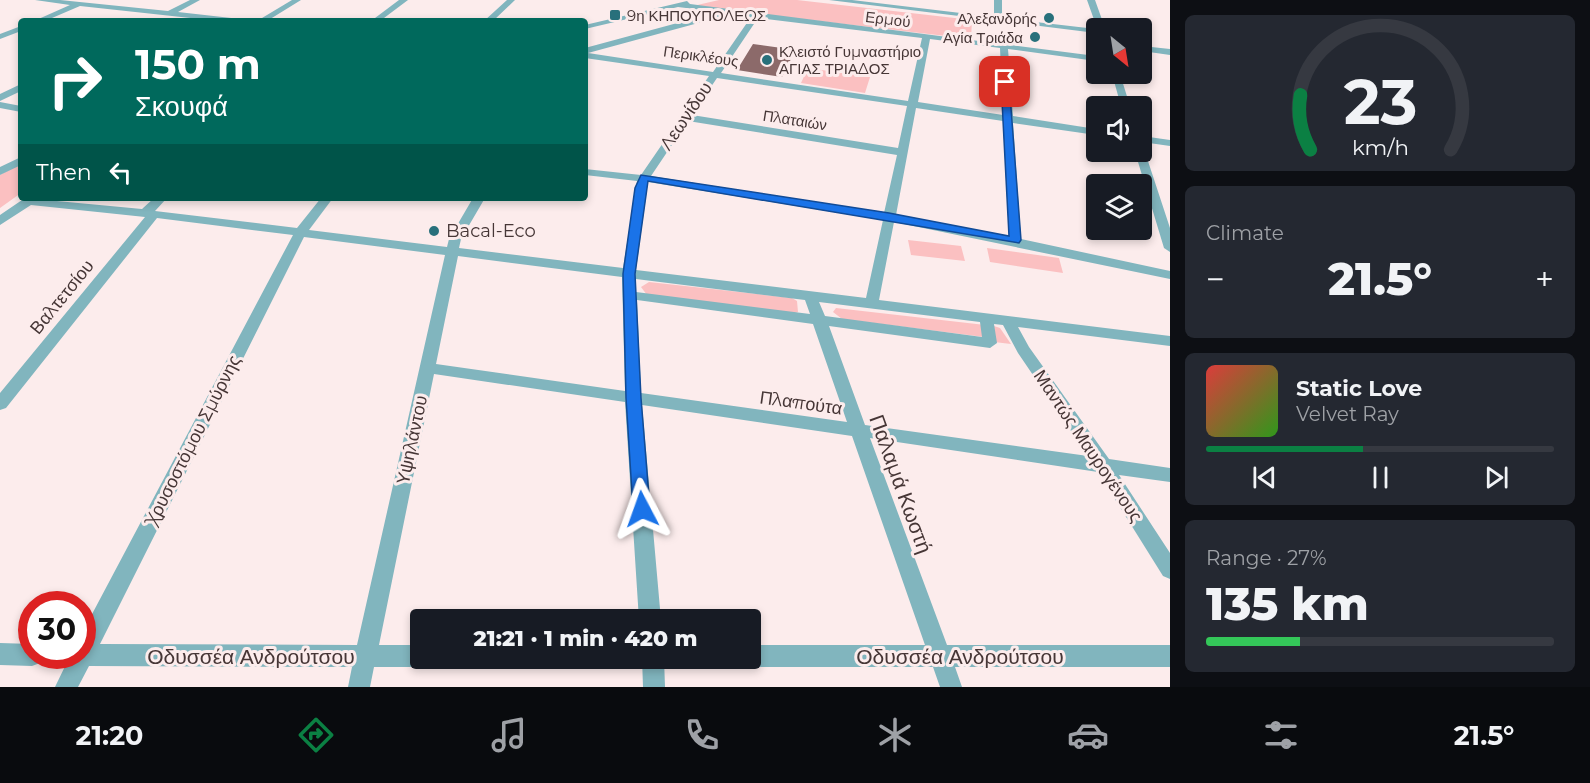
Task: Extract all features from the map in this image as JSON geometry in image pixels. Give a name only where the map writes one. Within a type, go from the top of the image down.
[{"type":"street","points":[[39,0],[210,18]]},
{"type":"street","points":[[45,18],[89,0]]},
{"type":"street","points":[[160,18],[196,0]]},
{"type":"street","points":[[266,18],[297,0]]},
{"type":"street","points":[[379,18],[404,0]]},
{"type":"street","points":[[491,18],[511,0]]},
{"type":"street","points":[[833,0],[1086,30]]},
{"type":"street","points":[[908,9],[910,0]]},
{"type":"street","points":[[998,0],[998,20]]},
{"type":"street","points":[[1091,0],[1097,18]]},
{"type":"street","points":[[588,26],[677,3],[696,1]]},
{"type":"street","name":"Ερμού","points":[[677,3],[730,12],[1086,57]]},
{"type":"street","points":[[588,52],[730,12]]},
{"type":"street","name":"Λεωνίδου","points":[[649,609],[633,398],[629,274],[640,188],[644,178],[684,117],[756,15]]},
{"type":"street","points":[[0,37],[18,29]]},
{"type":"street","points":[[888,329],[879,303],[889,216],[910,103],[926,37]]},
{"type":"street","points":[[1004,46],[1006,118],[1015,240]]},
{"type":"street","points":[[1152,50],[1170,52]]},
{"type":"street","name":"Περικλέους","points":[[588,54],[1086,130]]},
{"type":"street","points":[[588,66],[616,59]]},
{"type":"street","points":[[0,98],[18,89]]},
{"type":"street","points":[[0,105],[18,108]]},
{"type":"street","name":"Πλαταιών","points":[[684,117],[901,152]]},
{"type":"street","points":[[1152,140],[1170,143]]},
{"type":"street","points":[[0,172],[18,162]]},
{"type":"street","points":[[1143,162],[1170,248]]},
{"type":"street","points":[[588,172],[644,178],[889,216],[1015,240],[1170,275]]},
{"type":"street","points":[[0,221],[28,201]]},
{"type":"street","points":[[47,201],[1170,341]]},
{"type":"street","name":"Βαλτετσίου","points":[[0,404],[159,201]]},
{"type":"street","name":"Χρυσοστόμου Σμύρνης","points":[[96,630],[300,232],[325,201]]},
{"type":"street","name":"Υψηλάντου","points":[[359,687],[455,238],[477,201]]},
{"type":"street","points":[[690,303],[696,282]]},
{"type":"street","points":[[768,290],[768,313]]},
{"type":"street","points":[[630,295],[990,343],[986,317]]},
{"type":"street","name":"Παλαμά Κωστή","points":[[810,295],[951,687]]},
{"type":"street","points":[[921,309],[924,334]]},
{"type":"street","name":"Μαντώς Μαυρογένους","points":[[1008,321],[1023,349],[1104,466],[1170,570]]},
{"type":"street","name":"Πλαπούτα","points":[[427,368],[1170,476]]},
{"type":"street","points":[[0,654],[18,655]]},
{"type":"street","name":"Οδυσσέα Ανδρούτσου","points":[[96,655],[410,656]]},
{"type":"street","name":"Οδυσσέα Ανδρούτσου","points":[[761,656],[1170,656]]},
{"type":"street","name":"Χρυσοστόμου Σμύρνης","points":[[66,687],[76,669]]},
{"type":"street","points":[[653,669],[654,687]]},
{"type":"shaded area","points":[[719,0],[797,0],[972,20],[971,39],[693,6]]},
{"type":"shaded area","points":[[808,68],[870,77],[865,93],[801,83]]},
{"type":"shaded area","points":[[18,165],[18,195],[0,208],[0,175]]},
{"type":"shaded area","points":[[908,240],[961,246],[965,261],[911,255]]},
{"type":"shaded area","points":[[987,248],[1059,258],[1063,273],[990,262]]},
{"type":"shaded area","points":[[649,282],[792,298],[797,301],[798,312],[647,295],[641,287]]},
{"type":"shaded area","points":[[836,308],[994,326],[1000,328],[1011,344],[994,342],[992,338],[842,319],[833,312]]},
{"type":"building","name":"Κλειστό Γυμναστήριο ΑΓΙΑΣ ΤΡΙΑΔΟΣ","points":[[753,44],[789,49],[785,58],[791,59],[782,77],[737,70]]},
{"type":"place","name":"9η ΚΗΠΟΥΠΟΛΕΩΣ","points":[[615,15]]},
{"type":"place","name":"Αλεξανδρής","points":[[1049,18]]},
{"type":"place","name":"Αγία Τριάδα","points":[[1035,37]]},
{"type":"place","name":"Κλειστό Γυμναστήριο ΑΓΙΑΣ ΤΡΙΑΔΟΣ","points":[[767,60]]},
{"type":"place","name":"Bacal-Eco","points":[[434,231]]},
{"type":"route","points":[[642,509],[633,398],[629,274],[640,188],[644,178],[889,216],[1015,240],[1005,82]]}]
